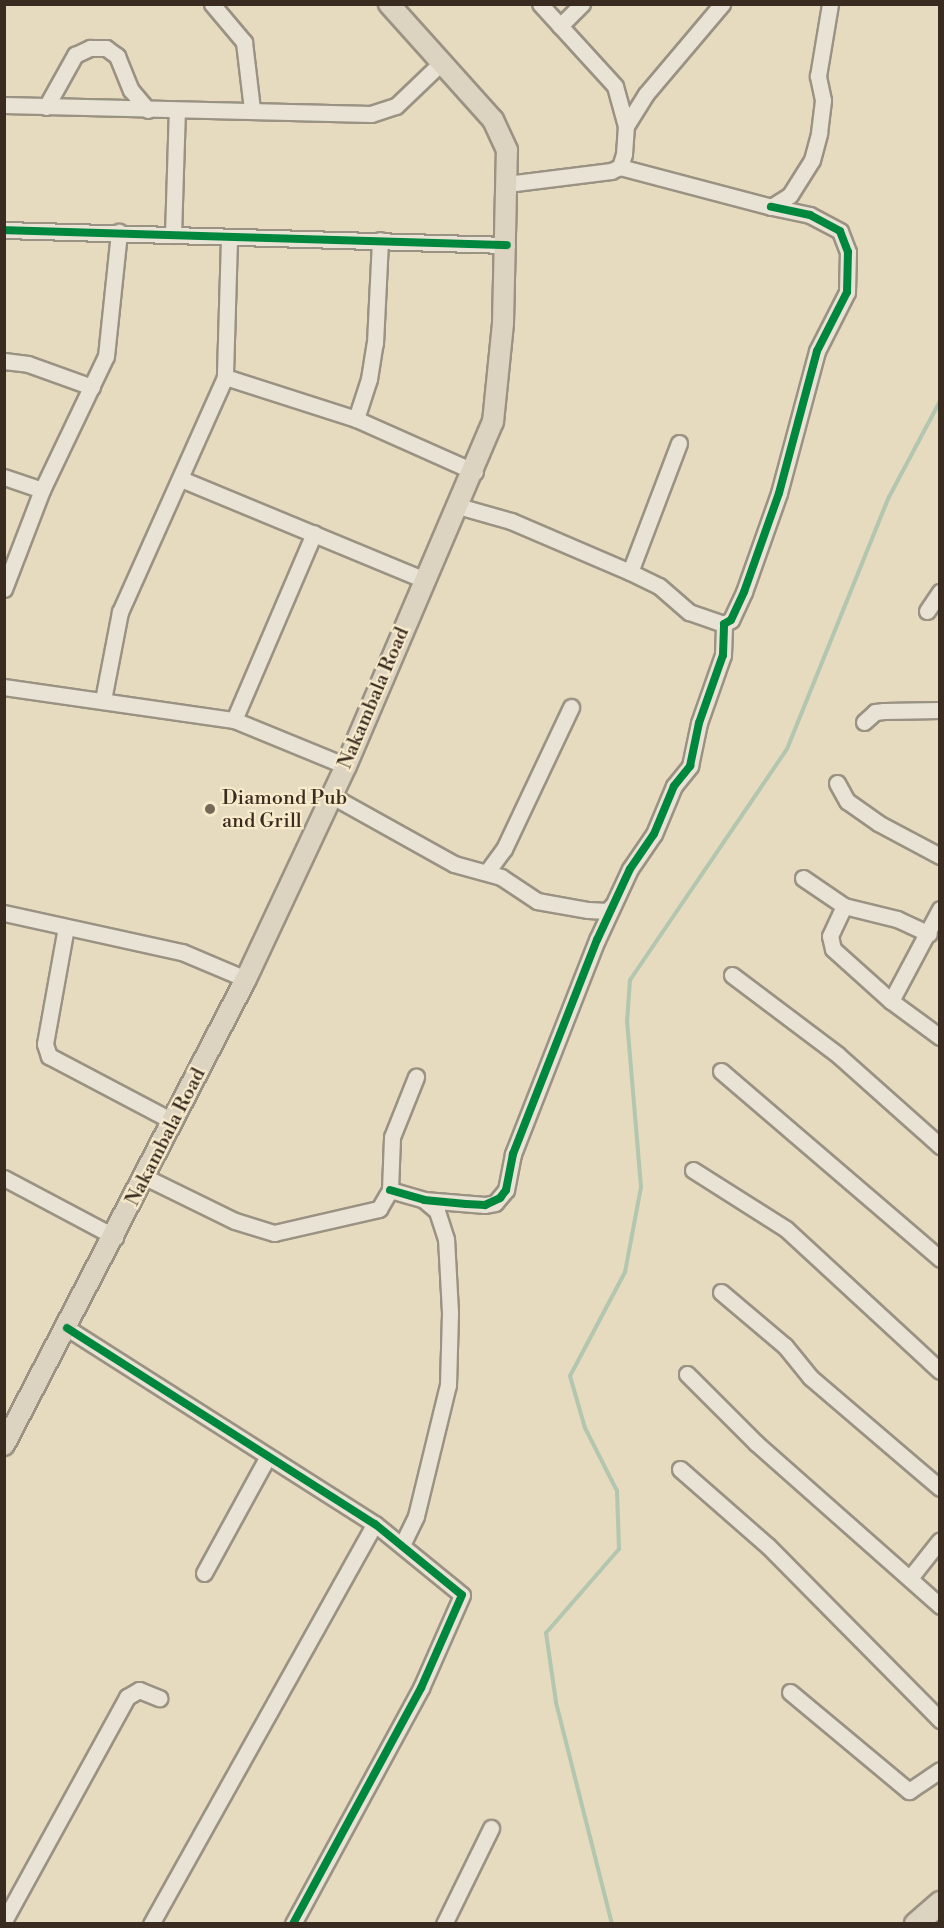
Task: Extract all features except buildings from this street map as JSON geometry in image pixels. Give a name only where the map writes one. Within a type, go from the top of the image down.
[{"type":"highway","points":[[916,1923],[939,1902]]},
{"type":"main road","name":"Nakambala Road","points":[[5,1444],[115,1236],[246,979],[346,766],[423,579],[474,472],[493,422],[500,376],[507,245],[507,150],[502,134],[443,61],[389,4]]},
{"type":"street","points":[[212,4],[244,42],[252,110]]},
{"type":"street","points":[[540,4],[615,86],[626,126],[620,167]]},
{"type":"street","points":[[560,26],[582,4]]},
{"type":"street","points":[[626,126],[684,46],[722,4]]},
{"type":"street","points":[[771,207],[798,186],[812,160],[823,100],[818,76],[822,36],[830,4]]},
{"type":"street","points":[[46,107],[75,55],[90,48],[106,48],[117,56],[131,90],[148,110]]},
{"type":"street","points":[[4,105],[177,111],[385,112],[443,61]]},
{"type":"street","points":[[173,235],[177,111]]},
{"type":"street","points":[[507,184],[620,167],[810,215],[840,231],[848,252],[847,292],[817,351],[779,493],[744,592],[730,620],[724,624]]},
{"type":"street","points":[[4,230],[119,232],[229,239],[380,240],[507,245]]},
{"type":"street","points":[[5,588],[42,490],[106,356],[119,232]]},
{"type":"street","points":[[103,700],[120,612],[225,377],[229,239]]},
{"type":"street","points":[[356,419],[369,378],[375,343],[380,240]]},
{"type":"street","points":[[4,361],[28,364],[92,387]]},
{"type":"street","points":[[225,377],[356,419],[474,472]]},
{"type":"street","points":[[630,572],[679,443]]},
{"type":"street","points":[[4,477],[42,490]]},
{"type":"street","points":[[181,479],[423,579]]},
{"type":"street","points":[[458,506],[511,521],[630,572],[659,586],[689,612],[724,624]]},
{"type":"street","points":[[234,720],[314,533]]},
{"type":"street","points":[[927,611],[939,592]]},
{"type":"street","points":[[390,1190],[424,1200],[485,1205],[495,1203],[506,1190],[516,1145],[613,905],[654,834],[674,786],[690,766],[699,723],[723,655],[724,624]]},
{"type":"street","points":[[4,687],[103,700],[177,715],[234,720],[346,766]]},
{"type":"street","points":[[487,872],[504,849],[571,707]]},
{"type":"street","points":[[864,722],[875,712],[939,710]]},
{"type":"street","points":[[837,783],[847,801],[878,823],[939,856]]},
{"type":"street","points":[[332,796],[454,864],[501,877],[537,901],[607,911],[613,905]]},
{"type":"street","points":[[803,878],[844,906],[897,919],[929,934]]},
{"type":"street","points":[[844,906],[830,944],[891,1001],[939,1037]]},
{"type":"street","points":[[4,913],[182,952],[246,979]]},
{"type":"street","points":[[891,1001],[939,914]]},
{"type":"street","points":[[66,927],[45,1044],[49,1056],[174,1122]]},
{"type":"street","points":[[732,975],[838,1055],[939,1146]]},
{"type":"street","points":[[721,1071],[939,1259]]},
{"type":"street","points":[[145,1177],[235,1221],[274,1233],[380,1209],[390,1190],[392,1137],[416,1077]]},
{"type":"street","points":[[693,1170],[786,1229],[939,1371]]},
{"type":"street","points":[[4,1179],[115,1236]]},
{"type":"street","points":[[402,1545],[416,1516],[448,1385],[450,1312],[446,1239],[437,1211],[424,1200]]},
{"type":"street","points":[[721,1292],[784,1346],[810,1377],[939,1488]]},
{"type":"street","points":[[67,1328],[267,1458],[375,1524],[458,1590],[462,1602],[421,1688],[294,1923]]},
{"type":"street","points":[[687,1374],[756,1443],[939,1606]]},
{"type":"street","points":[[204,1574],[267,1458]]},
{"type":"street","points":[[680,1469],[768,1546],[939,1719]]},
{"type":"street","points":[[151,1923],[375,1524]]},
{"type":"street","points":[[910,1578],[939,1540]]},
{"type":"street","points":[[4,1921],[126,1697],[139,1690],[159,1698]]},
{"type":"street","points":[[790,1692],[909,1791],[939,1770]]},
{"type":"street","points":[[444,1923],[490,1828]]},
{"type":"waterway","points":[[612,1924],[556,1702],[546,1633],[619,1549],[617,1491],[585,1428],[570,1376],[625,1272],[641,1187],[627,1022],[630,980],[787,749],[889,497],[940,401]]},
{"type":"cycle path","points":[[390,1190],[424,1200],[485,1205],[500,1198],[506,1190],[513,1154],[597,940],[630,869],[654,834],[674,786],[690,766],[699,723],[723,655],[724,624],[731,620],[744,592],[779,493],[817,351],[847,292],[848,252],[840,231],[810,215],[771,207]]},
{"type":"cycle path","points":[[4,230],[507,245]]},
{"type":"cycle path","points":[[67,1328],[375,1524],[462,1595],[421,1688],[293,1924]]},
{"type":"place","name":"Diamond Pub and Grill","points":[[210,809]]}]
